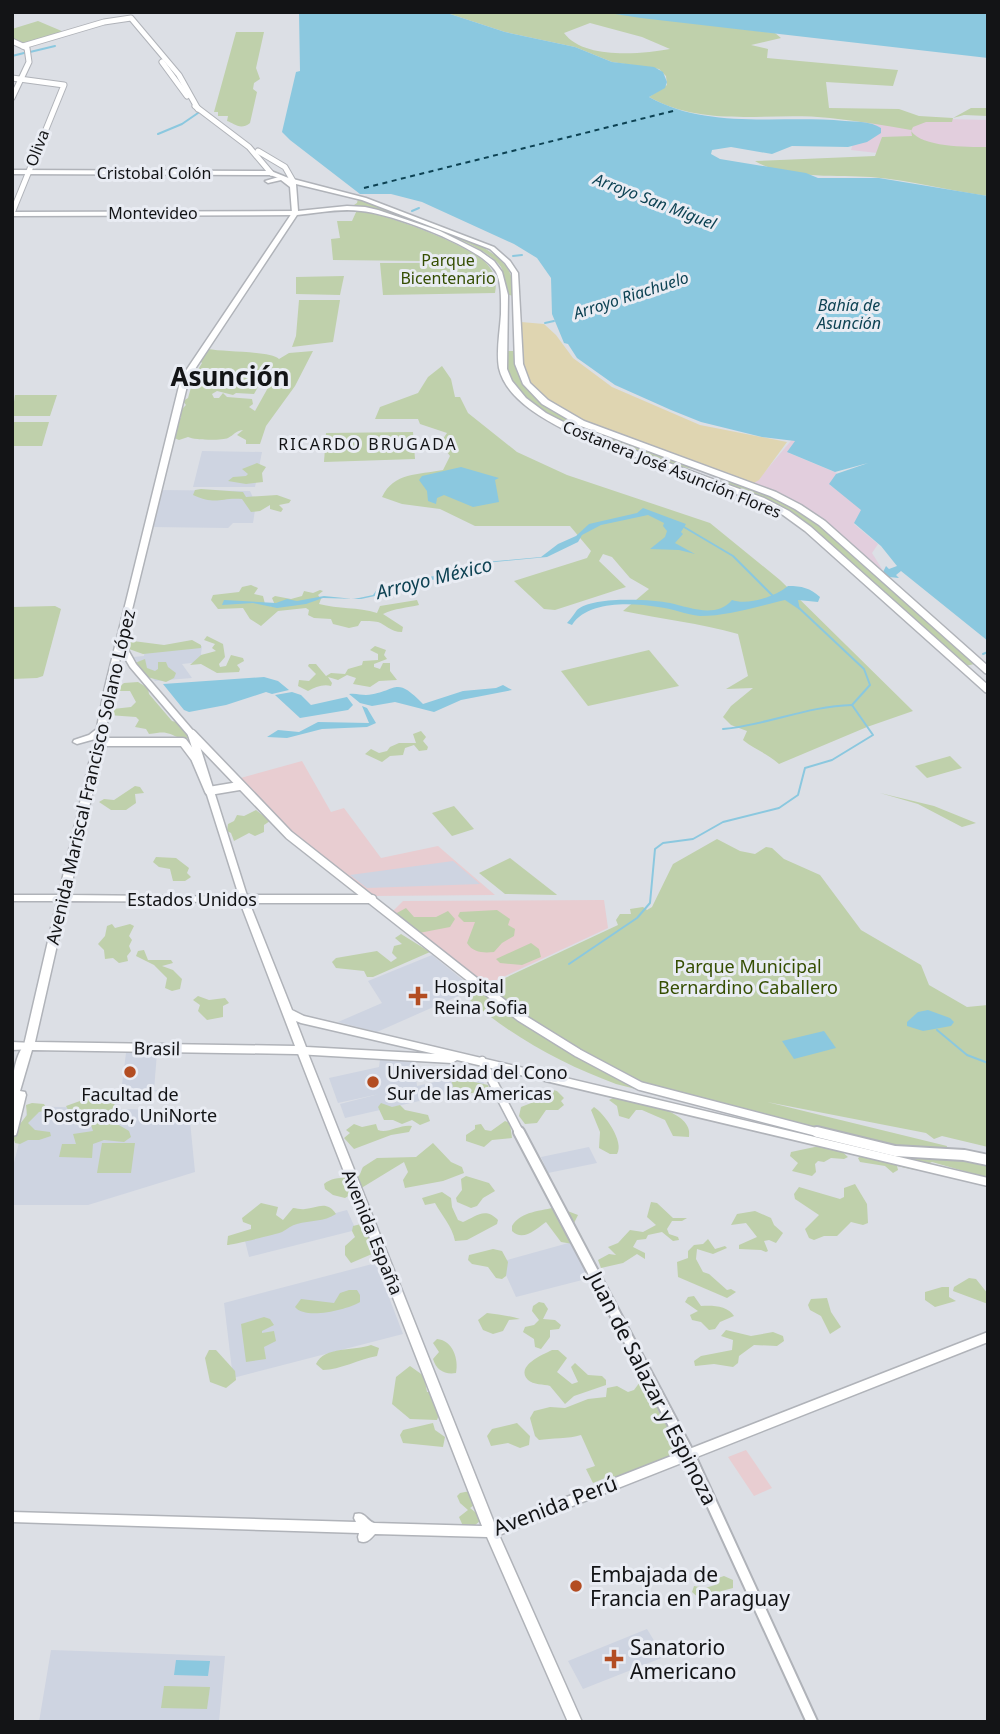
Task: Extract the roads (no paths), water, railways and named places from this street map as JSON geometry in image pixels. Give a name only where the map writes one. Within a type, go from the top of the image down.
[{"type":"main road","name":"Cristobal Colón","points":[[12,172],[270,177],[282,178],[294,184]]},
{"type":"main road","name":"Costanera José Asunción Flores","points":[[294,184],[350,195],[476,240],[501,255],[515,273],[519,364],[527,384],[555,409],[582,423],[787,501],[822,523],[985,668]]},
{"type":"main road","points":[[291,213],[294,184]]},
{"type":"main road","points":[[341,209],[354,202],[350,195]]},
{"type":"main road","name":"Costanera José Asunción Flores","points":[[341,209],[381,213],[481,253],[496,268],[503,285],[503,369],[508,382],[524,401],[576,432],[775,507],[808,529],[988,690]]},
{"type":"main road","name":"Montevideo","points":[[12,214],[291,213],[341,209]]},
{"type":"main road","name":"Avenida Mariscal Francisco Solano López","points":[[12,1132],[25,1046],[99,742],[136,562],[184,378],[283,233],[291,213]]},
{"type":"main road","points":[[503,330],[518,330]]},
{"type":"main road","points":[[503,348],[518,349]]},
{"type":"main road","points":[[120,643],[133,665],[195,737]]},
{"type":"main road","points":[[965,670],[985,668]]},
{"type":"main road","points":[[77,742],[92,737],[101,730]]},
{"type":"main road","name":"Avenida España","points":[[195,737],[209,791],[244,899],[302,1051],[491,1531],[575,1722]]},
{"type":"main road","name":"Estados Unidos","points":[[12,898],[244,899]]},
{"type":"main road","points":[[287,1012],[301,1019],[482,1061],[638,1091],[988,1182]]},
{"type":"main road","name":"Avenida Mariscal Francisco Solano López","points":[[12,1104],[25,1046]]},
{"type":"main road","name":"Brasil","points":[[25,1046],[302,1051],[482,1061]]},
{"type":"main road","name":"Avenida Perú","points":[[12,1517],[368,1533],[491,1531],[988,1338]]},
{"type":"main road","points":[[360,1518],[368,1533]]},
{"type":"street","points":[[23,46],[128,18],[155,48],[198,109],[249,148],[281,164],[290,172],[294,184]]},
{"type":"street","points":[[12,41],[23,46],[28,52],[29,62],[12,98]]},
{"type":"street","points":[[12,78],[21,79]]},
{"type":"street","name":"Oliva","points":[[12,214],[63,83],[21,79]]},
{"type":"street","points":[[249,148],[270,177]]},
{"type":"street","points":[[195,737],[239,786],[289,835],[520,1017],[638,1091],[895,1151],[964,1155],[988,1160]]},
{"type":"street","points":[[99,742],[179,741],[187,744],[209,791],[239,786]]},
{"type":"street","name":"Estados Unidos","points":[[244,899],[372,900]]},
{"type":"street","name":"Juan de Salazar y Espinoza","points":[[482,1061],[690,1454],[812,1722]]},
{"type":"water","name":"Bahía de Asunción","points":[[299,12],[444,12],[505,32],[575,47],[612,62],[654,67],[663,72],[667,82],[665,88],[649,97],[695,114],[720,118],[872,124],[881,128],[881,133],[867,142],[848,147],[792,146],[772,154],[731,147],[712,150],[711,154],[720,159],[806,173],[818,178],[879,178],[988,196],[988,641],[901,571],[896,575],[899,578],[889,577],[883,572],[886,566],[889,569],[897,566],[881,546],[854,523],[861,510],[829,484],[836,474],[868,463],[835,472],[787,452],[795,441],[762,437],[701,422],[615,385],[577,358],[568,344],[564,343],[552,314],[551,278],[537,258],[514,244],[422,202],[391,194],[360,194],[290,140],[282,132],[296,72],[300,71]]},
{"type":"water","points":[[602,12],[988,12],[988,58],[641,18]]},
{"type":"water","points":[[461,467],[499,478],[495,480],[499,502],[473,507],[444,495],[437,498],[436,504],[428,501],[427,491],[419,480],[422,476]]},
{"type":"water","points":[[643,508],[686,524],[681,532],[683,534],[675,543],[695,554],[679,550],[650,549],[665,537],[667,531],[664,523],[648,515],[601,525],[582,535],[578,542],[547,557],[475,564],[446,577],[418,583],[392,584],[450,573],[475,563],[541,557],[558,544],[576,536],[589,524],[637,513]]},
{"type":"water","points":[[386,586],[375,596],[355,599],[373,595],[378,588]]},
{"type":"water","points":[[788,586],[809,590],[820,597],[818,602],[798,600],[800,610],[785,600],[710,616],[648,606],[612,605],[589,611],[572,625],[567,623],[577,610],[595,602],[649,600],[710,610],[726,606],[732,600],[746,602],[762,599]]},
{"type":"water","points":[[324,596],[352,599],[323,598],[306,604],[277,608],[253,603],[222,605],[224,600],[276,603],[287,599],[297,601]]},
{"type":"water","points":[[264,677],[278,681],[289,690],[272,694],[266,692],[226,705],[189,712],[184,710],[163,684]]},
{"type":"water","points":[[503,685],[512,690],[461,700],[434,712],[395,702],[372,706],[360,703],[349,694],[366,695],[401,687],[423,704],[463,691]]},
{"type":"water","points":[[292,692],[301,695],[311,705],[347,697],[353,705],[348,710],[300,718],[275,695]]},
{"type":"water","points":[[362,706],[367,708],[376,723],[367,727],[322,729],[287,738],[267,737],[278,730],[299,732],[318,722],[369,723]]},
{"type":"water","points":[[928,1010],[954,1022],[951,1026],[923,1031],[907,1026],[907,1022],[918,1012]]},
{"type":"water","points":[[824,1031],[836,1048],[794,1059],[782,1041]]},
{"type":"water","points":[[176,1660],[210,1661],[208,1676],[174,1675]]},
{"type":"waterway","points":[[30,52],[55,46]]},
{"type":"waterway","points":[[12,56],[24,53]]},
{"type":"waterway","points":[[158,134],[182,124],[198,113]]},
{"type":"waterway","points":[[412,211],[419,208]]},
{"type":"waterway","points":[[513,256],[522,255]]},
{"type":"waterway","name":"Arroyo Riachuelo","points":[[545,323],[554,321]]},
{"type":"waterway","name":"Arroyo México","points":[[684,527],[733,556],[773,596]]},
{"type":"waterway","points":[[799,608],[864,669],[870,685],[852,705]]},
{"type":"waterway","points":[[983,654],[988,652]]},
{"type":"waterway","points":[[569,964],[637,918],[650,903],[655,849],[663,843],[693,839],[723,822],[779,808],[798,795],[805,768],[832,760],[873,735],[852,705]]},
{"type":"waterway","points":[[723,729],[819,709],[852,705]]},
{"type":"waterway","points":[[937,1030],[967,1055],[988,1063]]},
{"type":"place","name":"Hospital Reina Sofia","points":[[418,996]]},
{"type":"place","name":"Facultad de Postgrado, UniNorte","points":[[130,1072]]},
{"type":"place","name":"Universidad del Cono Sur de las Americas","points":[[373,1082]]},
{"type":"place","name":"Embajada de Francia en Paraguay","points":[[576,1586]]},
{"type":"place","name":"Sanatorio Americano","points":[[614,1659]]},
{"type":"district","name":"Asunción","points":[[230,376]]},
{"type":"district","name":"RICARDO BRUGADA","points":[[368,444]]},
{"type":"water label","name":"Arroyo San Miguel","points":[[655,201]]},
{"type":"park label","name":"Parque Bicentenario","points":[[448,269]]},
{"type":"park label","name":"Parque Municipal Bernardino Caballero","points":[[748,976]]}]
